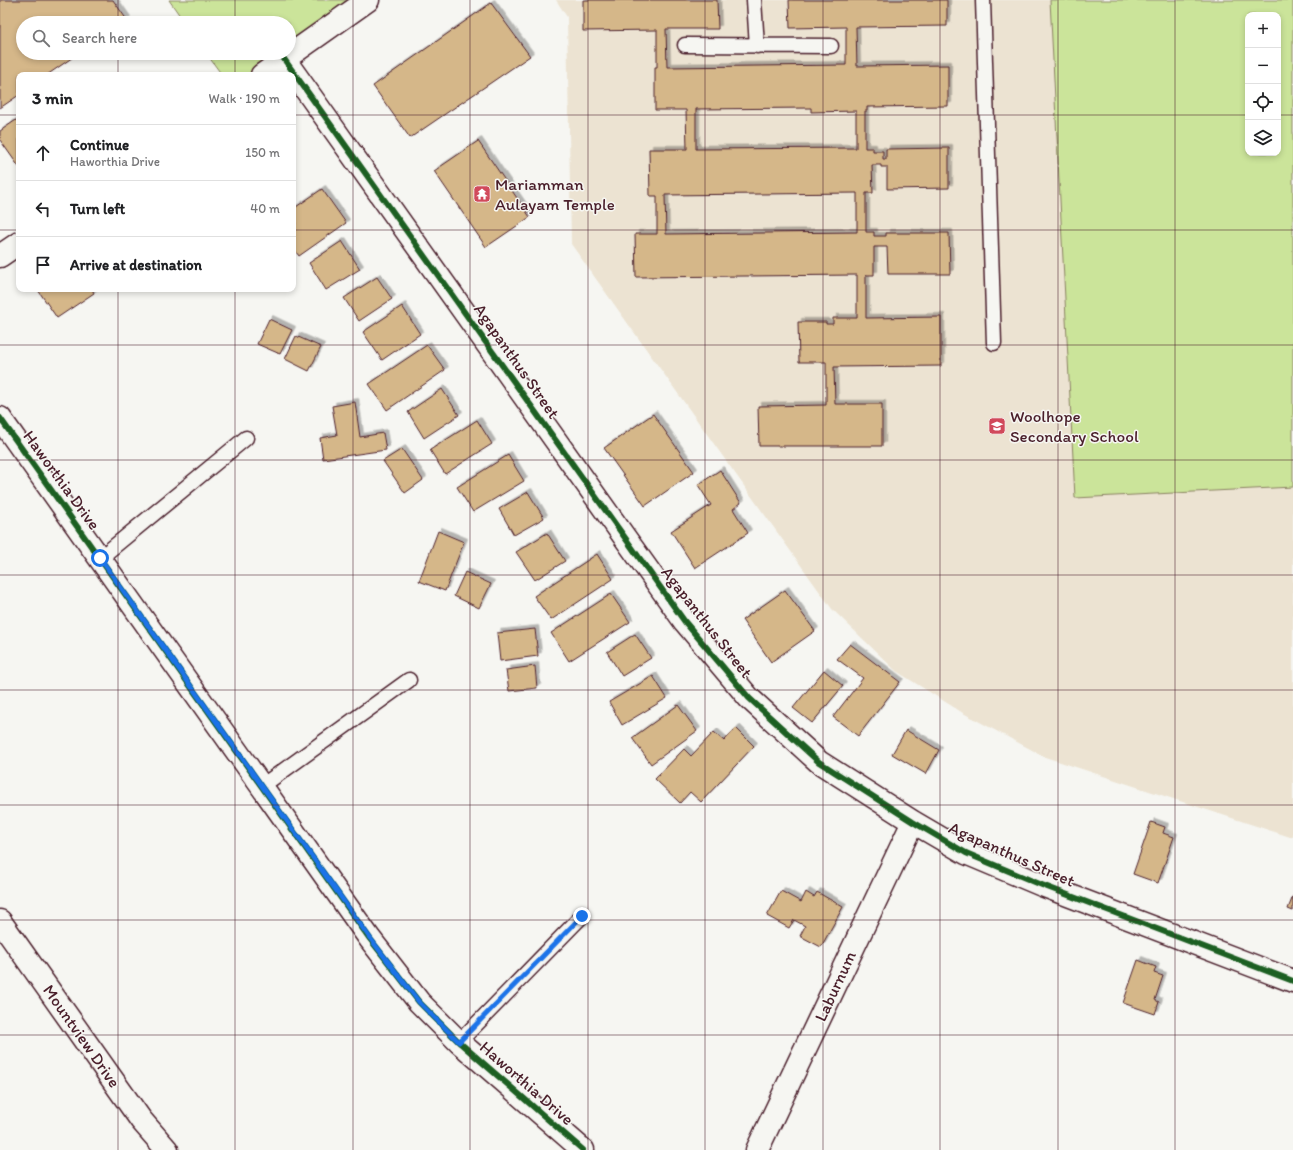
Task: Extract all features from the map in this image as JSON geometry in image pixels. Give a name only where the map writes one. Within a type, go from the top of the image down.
[{"type":"street","points":[[296,51],[368,0]]},
{"type":"street","points":[[266,72],[283,60]]},
{"type":"street","name":"Agapanthus Street","points":[[285,60],[293,72]]},
{"type":"street","name":"Agapanthus Street","points":[[296,76],[686,622],[749,698],[819,762],[913,822],[966,853],[1042,885],[1293,981]]},
{"type":"street","points":[[0,256],[16,245]]},
{"type":"street","name":"Haworthia Drive","points":[[0,418],[370,938],[419,1002],[459,1042],[583,1150]]},
{"type":"street","name":"Laburnum","points":[[757,1150],[913,822]]},
{"type":"street","name":"Mountview Drive","points":[[0,920],[141,1120],[167,1150]]},
{"type":"lane","points":[[754,0],[757,46]]},
{"type":"lane","points":[[983,0],[994,343]]},
{"type":"lane","points":[[686,45],[831,46]]},
{"type":"lane","points":[[100,558],[246,438]]},
{"type":"lane","points":[[262,786],[409,680]]},
{"type":"lane","points":[[459,1042],[582,916]]},
{"type":"shaded area","name":"Woolhope Secondary School","points":[[556,0],[1293,0],[1293,837],[1045,757],[963,713],[896,671],[832,609],[571,244],[567,17]]},
{"type":"green space","points":[[169,0],[358,0],[296,43],[296,16],[180,16]]},
{"type":"green space","points":[[1050,0],[1293,0],[1293,487],[1075,498]]},
{"type":"green space","points":[[211,60],[272,60],[254,72],[220,72]]},
{"type":"building","points":[[0,0],[113,0],[124,16],[16,16],[16,60],[69,60],[51,72],[16,72],[16,97],[0,108]]},
{"type":"building","points":[[583,0],[717,0],[718,29],[666,29],[667,67],[846,65],[846,27],[790,28],[789,0],[947,0],[947,26],[856,27],[857,66],[948,65],[948,106],[867,107],[867,111],[865,111],[865,148],[873,148],[873,151],[883,151],[883,159],[886,159],[886,149],[949,148],[949,188],[887,189],[887,167],[872,165],[873,193],[866,193],[866,232],[874,232],[874,236],[886,236],[886,233],[949,233],[950,274],[888,274],[887,247],[874,247],[874,275],[866,275],[866,318],[941,317],[941,366],[834,367],[835,404],[882,404],[882,446],[759,446],[758,406],[826,405],[826,362],[799,362],[798,322],[826,322],[826,324],[833,324],[833,318],[857,318],[857,275],[636,277],[635,234],[657,234],[657,196],[650,196],[649,149],[687,149],[686,110],[655,110],[657,30],[583,31]],"holes":[[[811,108],[811,112],[856,111],[856,148],[696,149],[696,109]],[[857,193],[857,232],[666,234],[665,195]]]},
{"type":"building","points":[[491,3],[530,56],[410,138],[373,86]]},
{"type":"building","points":[[16,120],[16,163],[0,140],[0,131]]},
{"type":"building","name":"Mariamman Aulayam Temple","points":[[478,141],[530,217],[486,247],[434,171]]},
{"type":"building","points":[[322,189],[346,223],[299,256],[296,252],[296,207]]},
{"type":"building","points":[[342,241],[360,269],[326,290],[309,263]]},
{"type":"building","points":[[377,277],[392,299],[359,321],[344,298]]},
{"type":"building","points":[[39,292],[94,292],[94,293],[57,318]]},
{"type":"building","points":[[402,306],[420,334],[382,360],[363,332]]},
{"type":"building","points":[[269,319],[292,330],[280,354],[257,344]]},
{"type":"building","points":[[296,336],[321,347],[309,371],[285,359]]},
{"type":"building","points":[[427,345],[445,370],[387,410],[369,384]]},
{"type":"building","points":[[442,389],[459,415],[424,438],[408,412]]},
{"type":"building","points":[[355,402],[360,437],[383,433],[386,450],[323,459],[320,438],[337,435],[332,406]]},
{"type":"building","points":[[653,414],[694,472],[645,506],[604,448]]},
{"type":"building","points":[[477,420],[492,444],[445,474],[430,450]]},
{"type":"building","points":[[402,449],[423,480],[405,493],[383,461]]},
{"type":"building","points":[[508,455],[524,481],[473,512],[457,487]]},
{"type":"building","points":[[720,470],[741,503],[733,509],[748,533],[695,568],[671,531],[711,505],[698,485]]},
{"type":"building","points":[[528,492],[544,518],[514,535],[499,509]]},
{"type":"building","points":[[438,531],[464,542],[445,591],[419,581]]},
{"type":"building","points":[[547,533],[565,561],[535,580],[516,552]]},
{"type":"building","points":[[597,554],[613,579],[551,620],[534,596]]},
{"type":"building","points":[[465,572],[491,584],[479,608],[454,596]]},
{"type":"building","points":[[785,590],[815,631],[771,662],[742,620]]},
{"type":"building","points":[[611,594],[630,622],[569,661],[551,633]]},
{"type":"building","points":[[535,629],[538,656],[500,661],[497,633]]},
{"type":"building","points":[[635,634],[651,658],[622,676],[607,652]]},
{"type":"building","points":[[850,644],[900,682],[858,736],[833,717],[863,678],[837,659]]},
{"type":"building","points":[[535,666],[537,688],[509,691],[506,670]]},
{"type":"building","points":[[824,670],[843,686],[812,723],[793,708]]},
{"type":"building","points":[[653,676],[667,698],[622,725],[609,702]]},
{"type":"building","points":[[678,705],[697,731],[651,764],[632,738]]},
{"type":"building","points":[[736,728],[754,746],[701,802],[690,792],[680,803],[655,779],[684,749],[691,756],[714,732],[724,741]]},
{"type":"building","points":[[906,730],[939,750],[926,774],[892,754]]},
{"type":"building","points":[[1151,822],[1165,827],[1163,833],[1174,837],[1158,883],[1133,874]]},
{"type":"building","points":[[781,891],[801,902],[806,892],[814,897],[817,892],[843,907],[821,947],[800,936],[805,926],[794,920],[789,928],[767,916]]},
{"type":"building","points":[[1293,896],[1293,911],[1288,909]]},
{"type":"building","points":[[1138,960],[1156,967],[1154,973],[1163,976],[1155,1000],[1159,1002],[1155,1014],[1123,1003]]},
{"type":"cycle path","points":[[285,60],[293,72]]},
{"type":"cycle path","points":[[296,76],[685,622],[749,698],[819,762],[913,822],[966,853],[1042,885],[1293,981]]},
{"type":"cycle path","points":[[0,418],[370,939],[419,1002],[459,1042],[583,1150]]},
{"type":"place","name":"Mariamman Aulayam Temple","points":[[482,194]]},
{"type":"place","name":"Woolhope Secondary School","points":[[997,426]]},
{"type":"route","points":[[100,558],[370,938],[419,1002],[459,1042],[582,916]]}]
